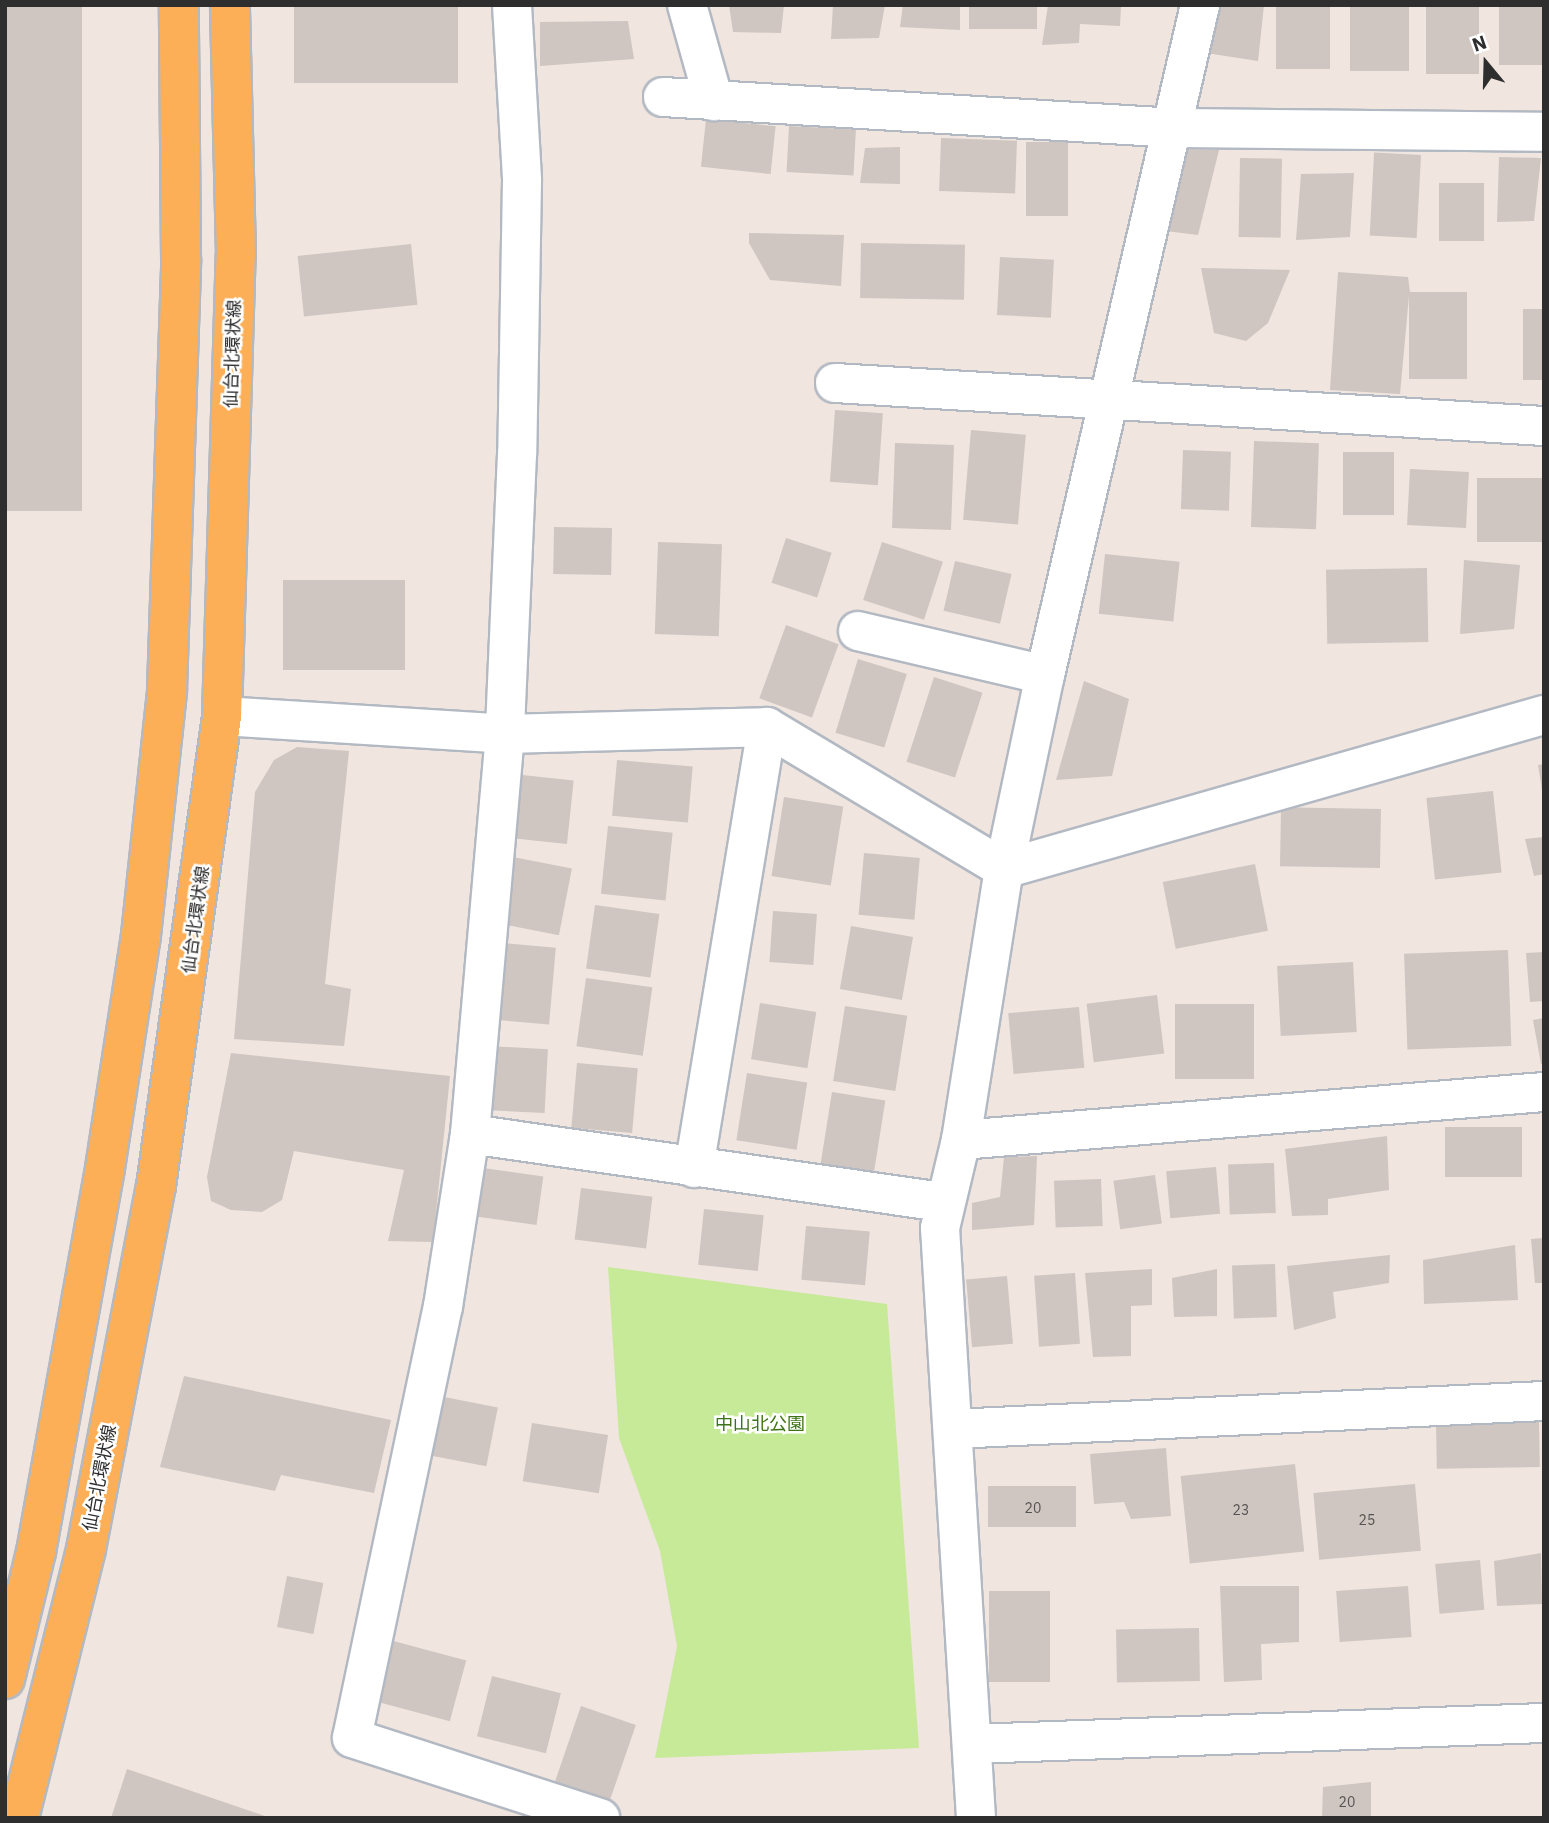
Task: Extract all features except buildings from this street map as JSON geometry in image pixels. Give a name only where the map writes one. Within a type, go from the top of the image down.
[{"type":"main road","points":[[5,1679],[36,1552],[105,1168],[143,921],[167,690],[181,259],[179,5]]},
{"type":"main road","name":"仙台北環状線","points":[[19,1818],[86,1549],[156,1186],[222,716],[236,255],[230,5]]},
{"type":"street","points":[[512,5],[522,181],[517,454],[505,734],[470,1134],[443,1306],[352,1738],[600,1818]]},
{"type":"street","points":[[687,5],[713,101]]},
{"type":"street","points":[[976,1818],[940,1228],[944,1202],[961,1140],[1004,869],[1045,675],[1175,128],[1200,5]]},
{"type":"street","points":[[663,97],[1175,128],[1544,132]]},
{"type":"street","points":[[835,383],[1544,426]]},
{"type":"street","points":[[858,631],[1045,675]]},
{"type":"street","points":[[222,716],[505,734],[767,727],[1004,869],[1544,715]]},
{"type":"street","points":[[694,1168],[767,727]]},
{"type":"street","points":[[961,1140],[1544,1092]]},
{"type":"street","points":[[470,1134],[944,1202]]},
{"type":"street","points":[[953,1429],[1544,1401]]},
{"type":"street","points":[[973,1744],[1544,1723]]},
{"type":"green space","name":"中山北公園","points":[[608,1267],[887,1304],[919,1748],[655,1758],[677,1646],[660,1551],[619,1438]]}]
